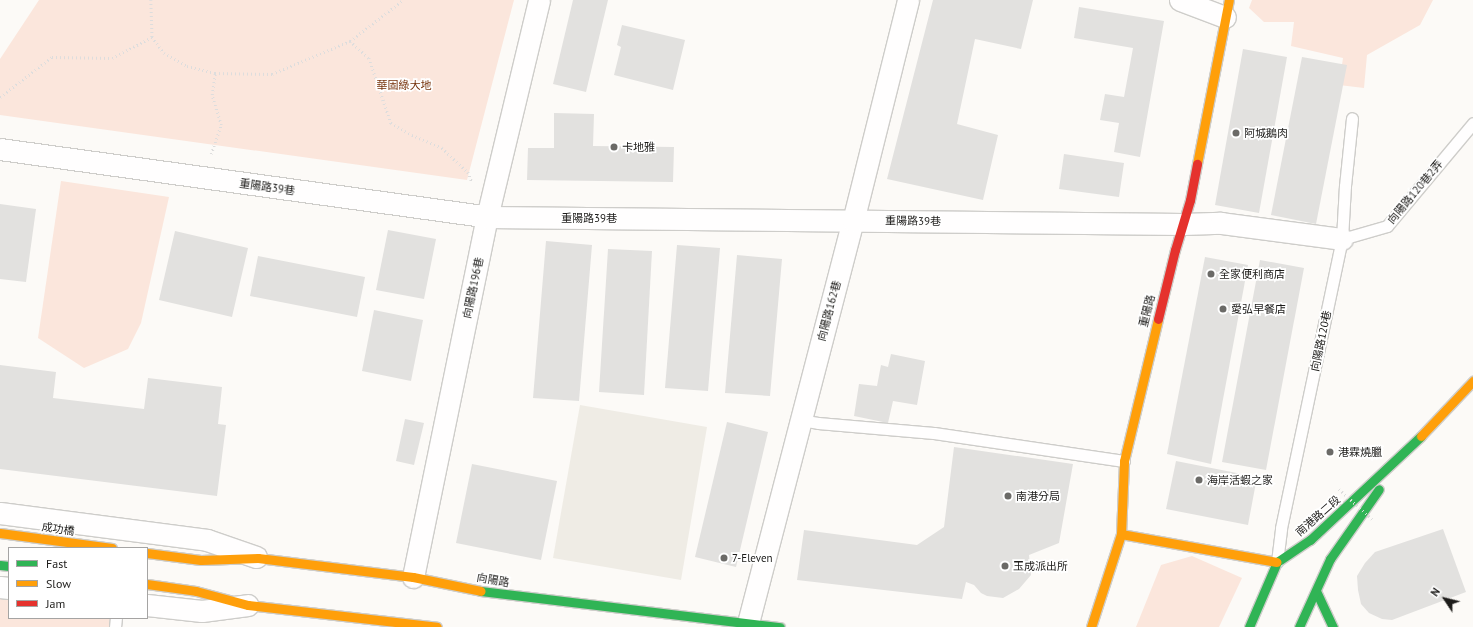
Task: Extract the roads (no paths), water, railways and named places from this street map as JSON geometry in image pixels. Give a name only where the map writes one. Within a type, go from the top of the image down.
[{"type":"main road","name":"重陽路","points":[[1091,627],[1121,534],[1124,461],[1175,250],[1190,200],[1227,9]]},
{"type":"main road","name":"南港路二段","points":[[1277,562],[1310,540],[1406,452],[1473,381]]},
{"type":"main road","name":"南港路二段","points":[[1299,627],[1330,559],[1406,452]]},
{"type":"main road","name":"成功橋","points":[[0,533],[105,547]]},
{"type":"main road","points":[[1121,534],[1277,562],[1249,627]]},
{"type":"main road","name":"向陽路","points":[[148,553],[201,560],[258,558],[413,577],[498,594],[780,627]]},
{"type":"main road","points":[[148,584],[196,591],[248,605],[437,627]]},
{"type":"main road","points":[[1316,591],[1333,627]]},
{"type":"street","name":"向陽路196巷","points":[[413,577],[487,217],[539,0]]},
{"type":"street","name":"向陽路162巷","points":[[748,623],[853,220],[908,0]]},
{"type":"street","points":[[1180,0],[1227,9]]},
{"type":"street","name":"重陽路39巷","points":[[0,149],[487,217],[1183,224],[1221,223],[1342,239]]},
{"type":"street","points":[[0,513],[207,540],[258,558]]},
{"type":"street","points":[[148,605],[202,611],[248,605]]},
{"type":"lane","name":"向陽路120巷","points":[[1277,562],[1281,528],[1342,239],[1345,186],[1352,118]]},
{"type":"lane","name":"向陽路120巷2弄","points":[[1342,239],[1387,226],[1473,123]]},
{"type":"lane","points":[[800,420],[818,424],[934,432],[1124,461]]},
{"type":"place","name":"阿城鵝肉","points":[[1236,133]]},
{"type":"place","name":"卡地雅","points":[[614,147]]},
{"type":"place","name":"全家便利商店","points":[[1211,274]]},
{"type":"place","name":"愛弘早餐店","points":[[1223,309]]},
{"type":"place","name":"港霖燒臘","points":[[1330,452]]},
{"type":"place","name":"海岸活蝦之家","points":[[1199,480]]},
{"type":"place","name":"南港分局","points":[[1008,496]]},
{"type":"place","name":"7-Eleven","points":[[724,558]]},
{"type":"place","name":"玉成派出所","points":[[1005,566]]},
{"type":"park label","name":"華固綠大地","points":[[404,85]]}]
